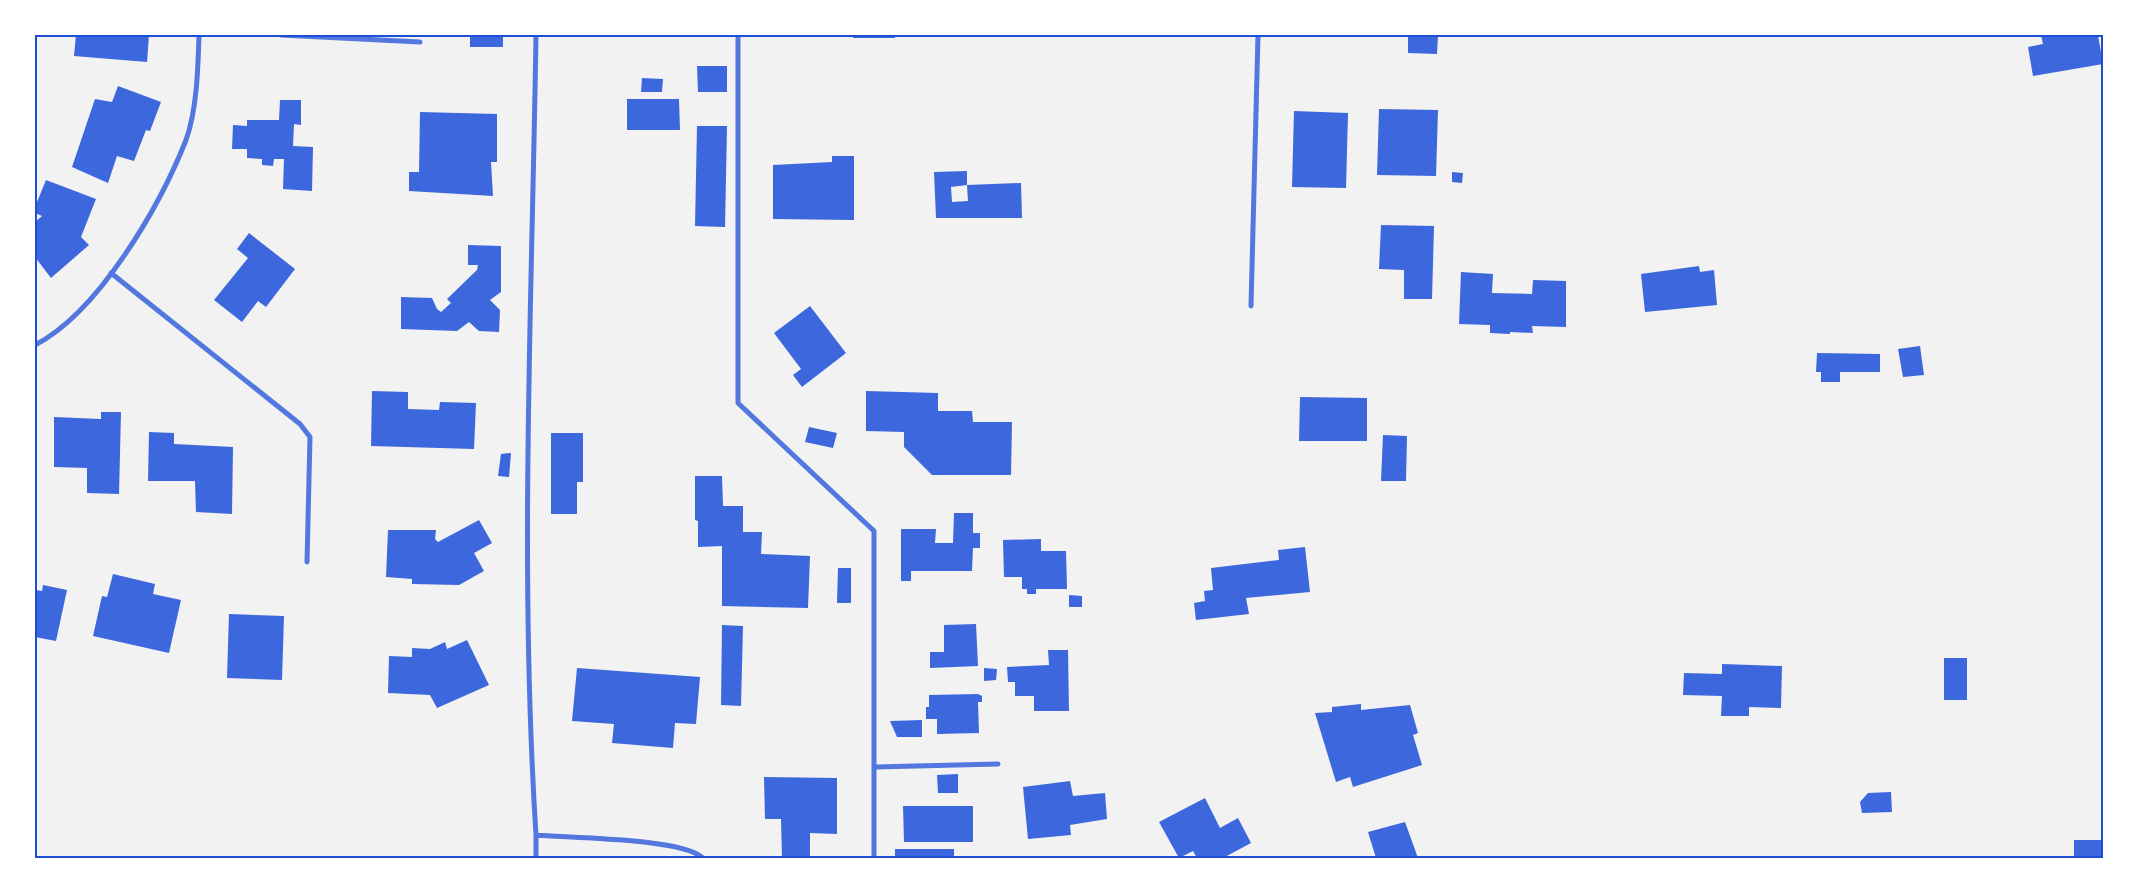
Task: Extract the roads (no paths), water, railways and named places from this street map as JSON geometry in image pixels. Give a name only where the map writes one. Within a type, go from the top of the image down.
[{"type":"street","points":[[35,345],[80,311],[111,274],[155,206],[186,139],[197,84],[199,35]]},
{"type":"street","points":[[281,35],[420,42]]},
{"type":"street","points":[[536,35],[528,477],[528,720],[536,858]]},
{"type":"street","points":[[738,35],[738,403],[874,531],[874,858]]},
{"type":"street","points":[[1251,306],[1258,35]]},
{"type":"street","points":[[111,274],[300,424],[310,436],[307,562]]},
{"type":"street","points":[[875,767],[998,764]]},
{"type":"street","points":[[536,835],[665,845],[698,854],[703,858]]}]
